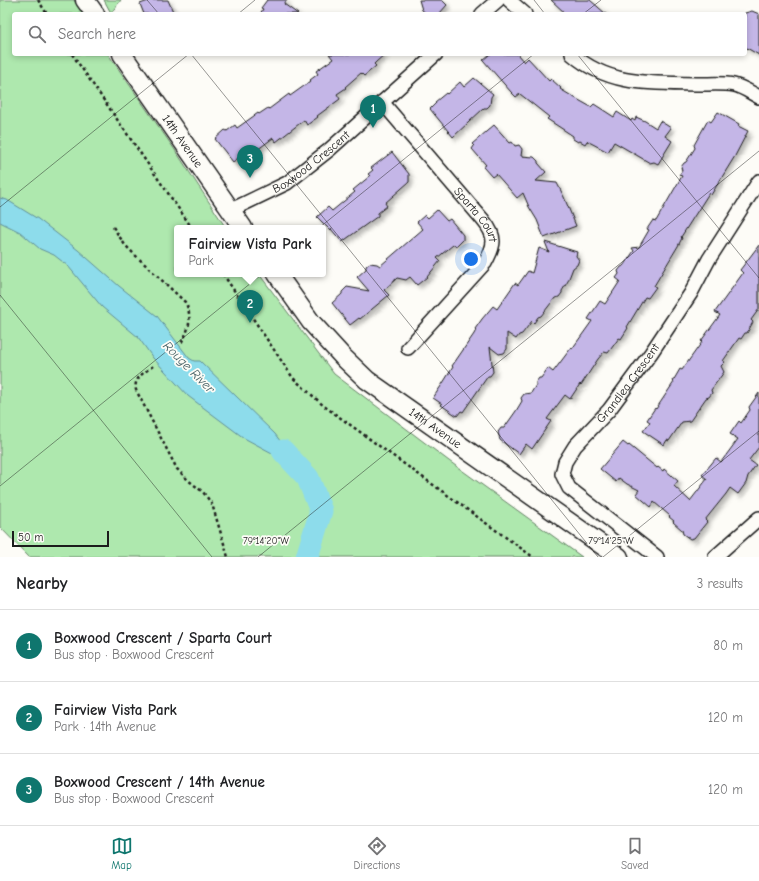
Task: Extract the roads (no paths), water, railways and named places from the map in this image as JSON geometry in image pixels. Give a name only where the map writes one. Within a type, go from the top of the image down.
[{"type":"main road","points":[[85,0],[94,12]]},
{"type":"main road","name":"14th Avenue","points":[[123,56],[241,225]]},
{"type":"main road","name":"14th Avenue","points":[[278,277],[311,322],[343,357],[367,380],[619,557]]},
{"type":"street","points":[[484,12],[498,0]]},
{"type":"street","points":[[509,0],[523,12]]},
{"type":"street","name":"Boxwood Crescent","points":[[231,210],[287,182],[329,150],[434,56]]},
{"type":"street","points":[[574,56],[596,69],[620,79],[644,84],[734,85],[759,97]]},
{"type":"street","name":"Sparta Court","points":[[382,102],[484,220],[491,229],[494,239],[492,250],[485,263],[408,348]]},
{"type":"street","name":"Grandlea Crescent","points":[[657,557],[569,488],[562,474],[565,462],[575,446],[609,410],[651,353],[759,181]]},
{"type":"street","points":[[715,557],[759,518]]},
{"type":"water","points":[[0,198],[7,200],[38,219],[78,250],[119,286],[157,316],[189,358],[194,361],[200,361],[275,434],[326,503],[323,525],[315,557],[304,557],[314,514],[311,496],[297,476],[274,454],[244,438],[188,396],[153,358],[138,337],[102,307],[68,266],[54,255],[40,249],[20,232],[0,222]]},
{"type":"waterway","name":"Rouge River","points":[[283,451],[308,478],[321,511],[307,557]]},
{"type":"place","name":"Boxwood Crescent / Sparta Court","points":[[373,128]]},
{"type":"place","name":"Boxwood Crescent / 14th Avenue","points":[[250,178]]},
{"type":"place","name":"Fairview Vista Park","points":[[250,323]]}]
